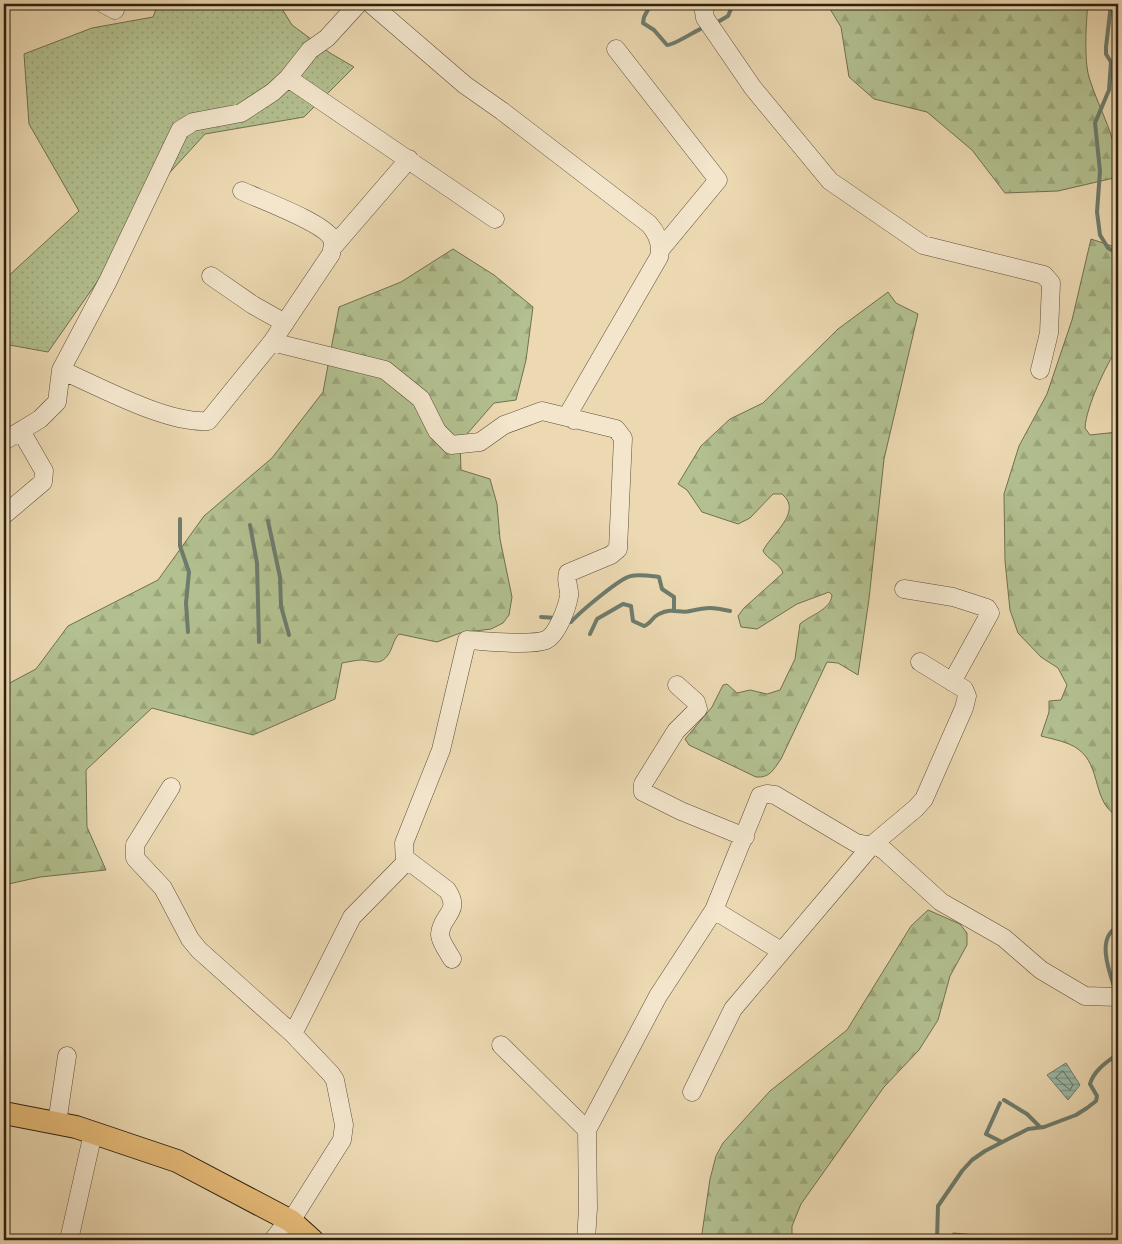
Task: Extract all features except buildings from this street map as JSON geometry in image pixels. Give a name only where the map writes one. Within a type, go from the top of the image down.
[{"type":"main road","points":[[4,1113],[92,1133],[177,1161],[291,1221],[312,1240]]},
{"type":"street","points":[[4,441],[50,411],[57,402],[61,370],[108,281],[180,130],[193,122],[248,109],[273,92],[288,78],[310,50],[327,38],[358,4]]},
{"type":"street","points":[[371,4],[465,85],[502,111],[648,224],[657,236],[660,250]]},
{"type":"street","points":[[703,4],[705,18],[753,88],[830,181],[923,245],[1044,275],[1048,279],[1051,283],[1051,317],[1040,370]]},
{"type":"street","points":[[574,420],[571,418],[570,412],[660,250],[718,180],[616,49]]},
{"type":"street","points":[[288,78],[495,219]]},
{"type":"street","points":[[333,247],[409,159]]},
{"type":"street","points":[[61,370],[186,421],[208,421],[272,342],[331,254],[333,247],[332,239],[328,234],[307,220],[242,191]]},
{"type":"street","points":[[211,276],[253,305],[284,323]]},
{"type":"street","points":[[272,342],[385,370],[421,399],[436,431],[452,445],[480,442],[504,425],[542,411],[616,429],[623,438],[618,549],[611,555],[570,571],[566,580],[568,599],[558,630],[546,640],[530,642],[467,640],[441,750],[404,843],[405,863],[352,918],[293,1034]]},
{"type":"street","points":[[4,515],[42,482],[44,477],[44,471],[21,431]]},
{"type":"street","points":[[904,589],[953,597],[988,608],[990,614],[952,682]]},
{"type":"street","points":[[692,1092],[728,1016],[872,845],[924,799],[966,703],[967,696],[964,689],[920,662]]},
{"type":"street","points":[[678,685],[696,702],[698,709],[676,731],[643,784],[643,792],[682,811],[745,837]]},
{"type":"street","points":[[171,787],[135,846],[136,858],[163,888],[190,939],[199,950],[293,1034],[335,1080],[344,1125],[339,1146],[291,1221],[272,1240]]},
{"type":"street","points":[[586,1240],[588,1208],[587,1130],[658,996],[714,910],[760,796],[767,794],[775,795],[856,843],[872,845],[885,851],[941,902],[1004,938],[1042,970],[1085,996],[1110,997]]},
{"type":"street","points":[[406,859],[447,890],[450,895],[453,904],[452,912],[440,936],[452,959]]},
{"type":"street","points":[[714,910],[781,951]]},
{"type":"street","points":[[501,1045],[587,1130]]},
{"type":"street","points":[[57,1124],[67,1056]]},
{"type":"street","points":[[70,1240],[92,1133]]},
{"type":"green space","points":[[158,4],[279,4],[292,25],[330,53],[354,67],[304,117],[205,134],[131,215],[104,272],[48,352],[4,344],[4,280],[79,211],[29,124],[24,54],[92,28],[153,17]]},
{"type":"green space","points":[[827,4],[1088,4],[1087,70],[1112,137],[1118,177],[1058,191],[1005,193],[972,150],[927,112],[874,99],[849,77],[841,27]]},
{"type":"green space","points":[[1091,239],[1118,248],[1118,347],[1097,386],[1086,419],[1085,428],[1090,435],[1118,432],[1118,816],[1104,803],[1086,756],[1070,744],[1041,736],[1049,712],[1049,701],[1061,700],[1067,685],[1058,668],[1041,657],[1018,633],[1010,610],[1005,561],[1004,494],[1019,446],[1047,394],[1072,320]]},
{"type":"green space","points":[[453,249],[494,275],[533,307],[526,360],[516,400],[494,403],[460,442],[461,470],[490,479],[497,504],[500,539],[512,597],[509,615],[503,623],[491,629],[460,633],[437,642],[399,634],[388,655],[382,661],[360,660],[342,663],[335,699],[253,735],[152,708],[86,770],[87,827],[106,870],[40,877],[4,885],[4,686],[36,669],[68,626],[158,580],[204,516],[272,458],[323,392],[339,307],[401,282]]},
{"type":"green space","points":[[888,292],[896,303],[918,314],[884,459],[869,599],[858,675],[838,663],[827,662],[781,759],[768,775],[756,777],[689,745],[685,739],[712,707],[723,685],[727,684],[737,693],[750,690],[767,694],[780,690],[795,659],[800,624],[828,605],[832,595],[829,592],[797,604],[757,629],[741,627],[738,616],[744,608],[783,573],[763,551],[788,516],[788,501],[782,494],[773,494],[750,518],[738,524],[702,512],[687,490],[678,484],[701,446],[730,419],[763,403],[838,329]]},
{"type":"green space","points":[[928,910],[960,924],[967,933],[967,945],[950,976],[938,1020],[919,1050],[884,1087],[801,1204],[792,1226],[792,1240],[701,1240],[710,1179],[716,1156],[723,1143],[770,1091],[847,1030],[911,926]]},
{"type":"green space","points":[[953,1233],[977,1235],[985,1240],[948,1240]]},
{"type":"water","points":[[1066,1063],[1080,1085],[1068,1100],[1047,1075]]},
{"type":"waterway","points":[[651,4],[643,23],[654,30],[667,45],[675,43],[705,27]]},
{"type":"waterway","points":[[716,23],[728,16],[733,4]]},
{"type":"waterway","points":[[1111,4],[1106,47],[1106,54],[1111,62],[1109,90],[1095,123],[1100,171],[1097,212],[1100,235],[1108,248],[1115,252],[1118,251]]},
{"type":"waterway","points":[[180,519],[180,546],[189,572],[186,603],[188,632]]},
{"type":"waterway","points":[[268,521],[280,577],[281,606],[289,635]]},
{"type":"waterway","points":[[250,525],[257,563],[259,642]]},
{"type":"waterway","points":[[565,622],[571,622],[610,589],[634,575],[659,577],[662,589],[674,597],[674,609]]},
{"type":"waterway","points":[[590,634],[597,619],[623,604],[631,606],[633,621],[644,626],[657,615],[668,611],[686,612],[710,608],[730,611]]},
{"type":"waterway","points":[[541,617],[557,618]]},
{"type":"waterway","points":[[1116,992],[1108,966],[1106,947],[1107,939],[1111,932],[1118,927]]},
{"type":"waterway","points":[[937,1240],[938,1206],[962,1171],[972,1160],[985,1151],[1028,1129],[1044,1127],[1076,1115],[1087,1108],[1096,1101],[1097,1096],[1090,1084],[1092,1079],[1101,1067],[1118,1054]]},
{"type":"waterway","points":[[1004,1100],[1027,1114],[1040,1127]]},
{"type":"waterway","points":[[1000,1103],[986,1134],[1002,1142]]}]
